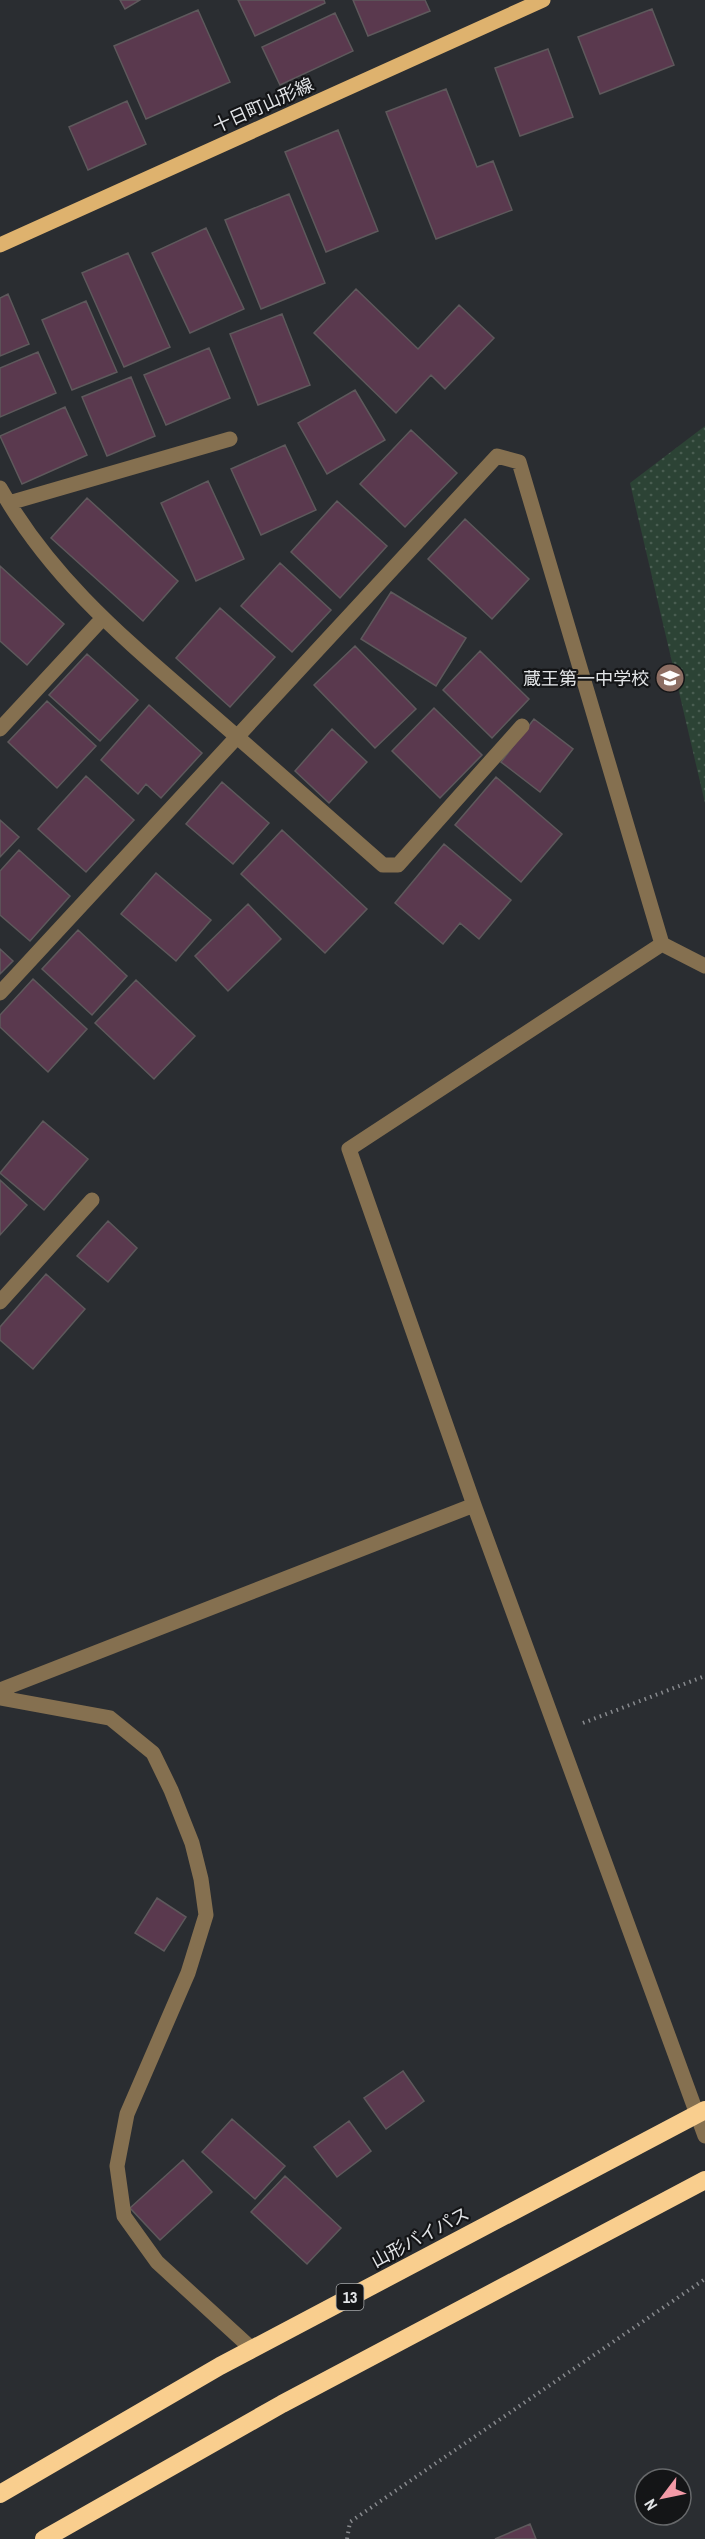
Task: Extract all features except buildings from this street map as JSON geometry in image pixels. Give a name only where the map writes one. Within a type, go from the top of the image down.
[{"type":"highway","name":"山形バイパス","points":[[0,2494],[252,2349],[701,2112]]},
{"type":"highway","points":[[44,2539],[282,2404],[705,2180]]},
{"type":"main road","name":"十日町山形線","points":[[0,245],[543,0]]},
{"type":"street","points":[[9,503],[231,439]]},
{"type":"street","points":[[0,993],[497,456],[519,462],[662,944],[705,966]]},
{"type":"street","points":[[0,488],[42,552],[102,619],[383,865],[398,865],[522,726]]},
{"type":"street","points":[[0,729],[102,619]]},
{"type":"street","points":[[662,944],[349,1149],[556,1733],[701,2112],[705,2136]]},
{"type":"street","points":[[0,1302],[92,1200]]},
{"type":"street","points":[[0,1690],[474,1505]]},
{"type":"street","points":[[0,1698],[110,1718],[153,1753],[171,1790],[192,1843],[201,1879],[206,1915],[188,1973],[127,2114],[117,2166],[124,2216],[157,2262],[252,2349]]},
{"type":"path","points":[[556,1733],[705,1676]]},
{"type":"path","points":[[347,2539],[351,2522],[705,2279]]},
{"type":"green space","points":[[705,426],[705,803],[630,483]]},
{"type":"place","name":"蔵王第一中学校","points":[[670,678]]}]
